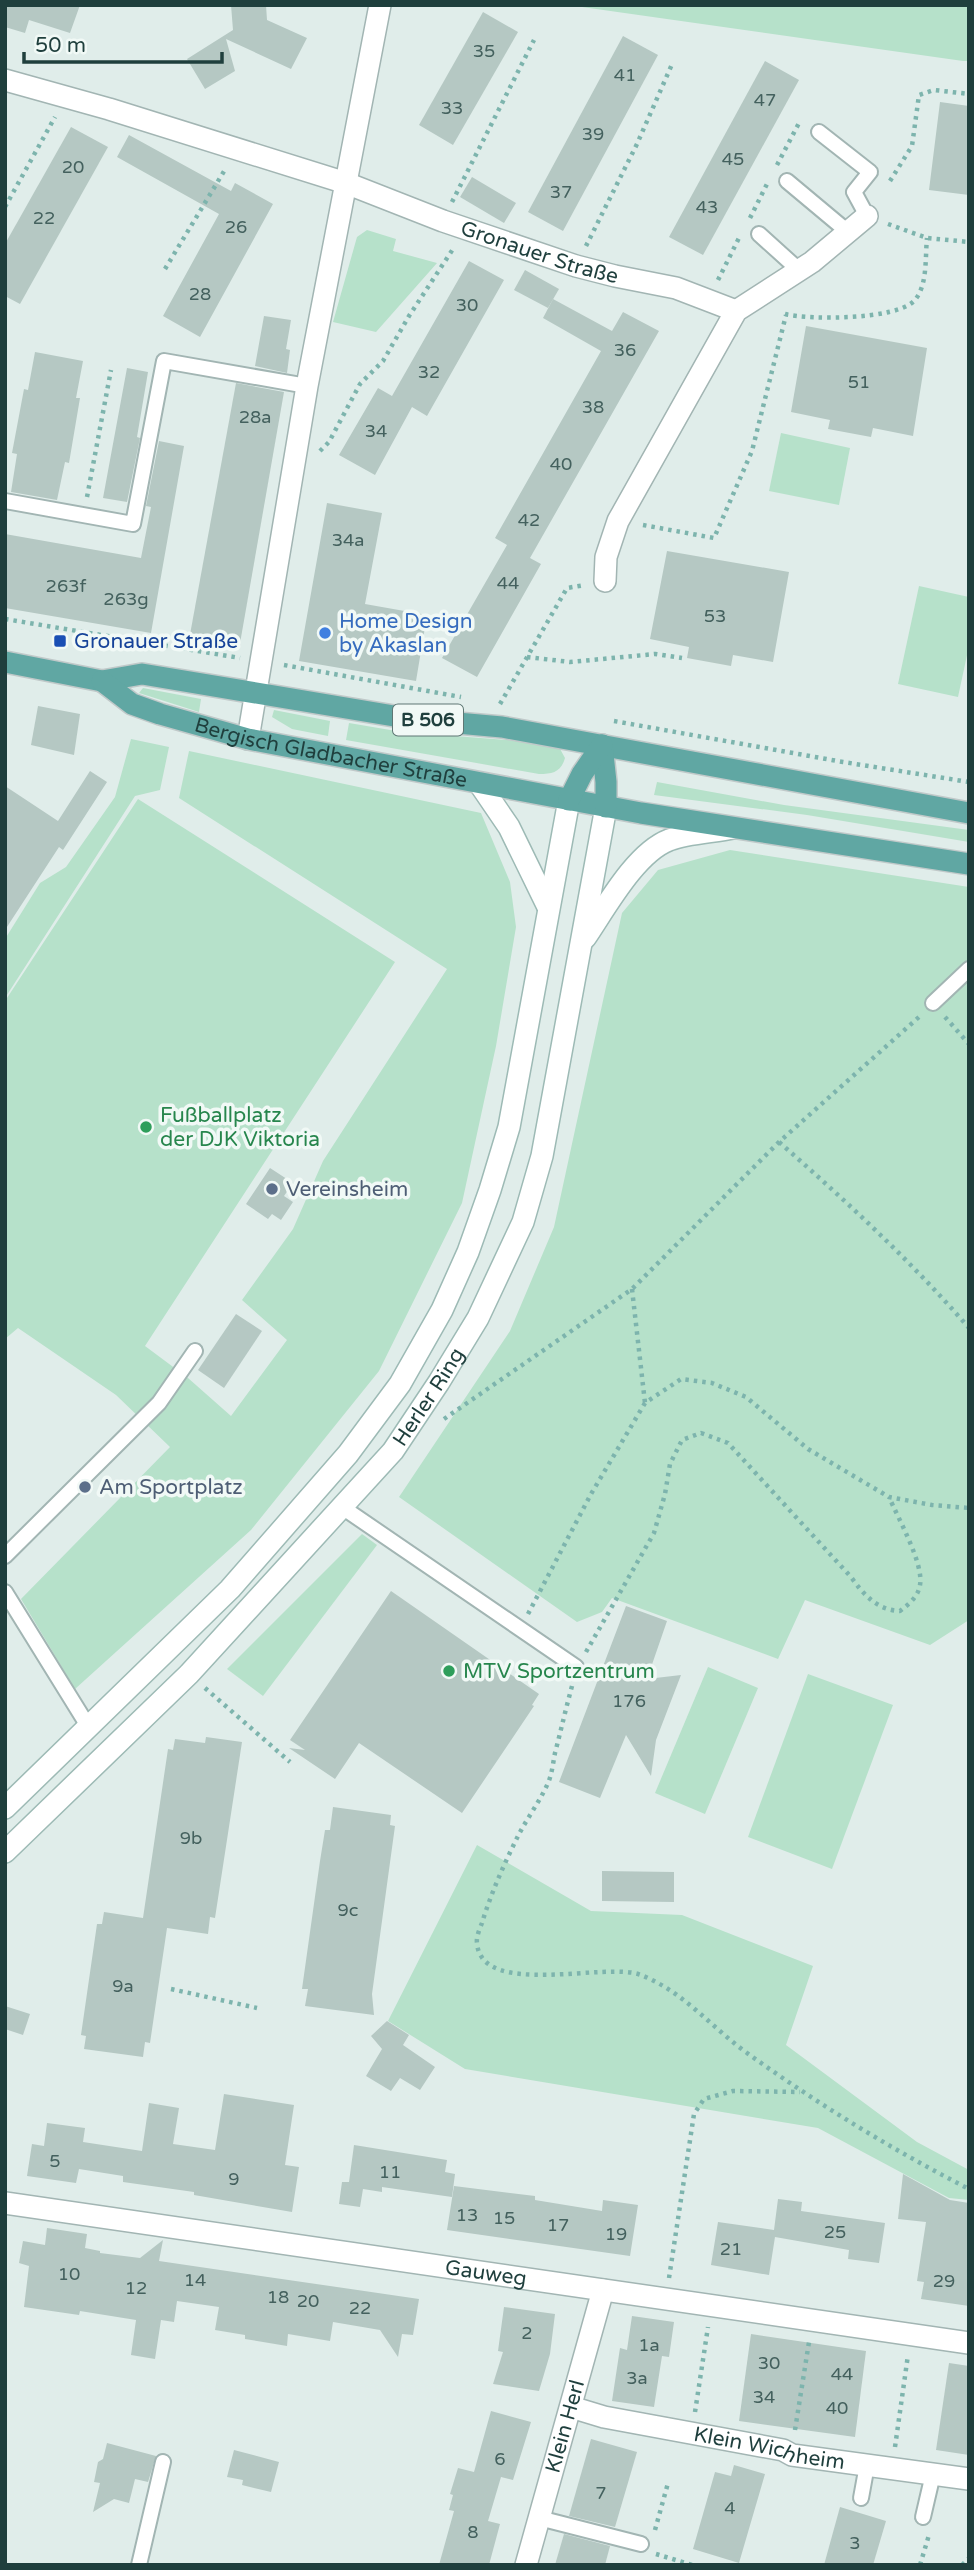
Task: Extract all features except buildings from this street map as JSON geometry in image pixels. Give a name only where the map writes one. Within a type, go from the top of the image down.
[{"type":"main road","name":"Bergisch Gladbacher Straße","points":[[5,662],[102,681],[142,674],[412,719],[502,727],[969,813]]},
{"type":"main road","name":"Bergisch Gladbacher Straße","points":[[102,681],[132,704],[248,739],[606,807],[969,864]]},
{"type":"main road","points":[[569,800],[582,774],[602,745]]},
{"type":"main road","points":[[602,745],[606,807]]},
{"type":"street","points":[[248,739],[307,386],[380,5]]},
{"type":"street","name":"Gronauer Straße","points":[[5,80],[109,109],[346,183],[452,224],[576,265],[746,305]]},
{"type":"street","points":[[605,580],[606,557],[618,521],[746,305],[800,271],[867,216]]},
{"type":"street","points":[[479,783],[509,827],[548,907]]},
{"type":"street","name":"Herler Ring","points":[[5,1808],[230,1589],[348,1454],[400,1384],[442,1310],[468,1252],[509,1127],[569,800]]},
{"type":"street","name":"Herler Ring","points":[[5,1852],[189,1674],[393,1451],[478,1318],[523,1222],[542,1156],[606,807]]},
{"type":"street","points":[[580,946],[620,888],[648,854],[668,840],[734,828]]},
{"type":"street","name":"Gauweg","points":[[5,2203],[969,2343]]},
{"type":"street","name":"Klein Herl","points":[[526,2565],[603,2290]]},
{"type":"street","name":"Klein Wichheim","points":[[571,2407],[604,2417],[783,2450],[792,2455],[969,2479]]},
{"type":"lane","points":[[819,132],[870,172],[854,192],[867,216]]},
{"type":"lane","points":[[787,181],[848,232]]},
{"type":"lane","points":[[759,234],[800,271]]},
{"type":"lane","points":[[5,501],[133,524],[164,361],[307,386]]},
{"type":"lane","points":[[933,1003],[969,969]]},
{"type":"lane","points":[[5,1556],[159,1403],[195,1351]]},
{"type":"lane","points":[[342,1507],[576,1667]]},
{"type":"lane","points":[[5,1592],[88,1726]]},
{"type":"lane","points":[[139,2565],[163,2462]]},
{"type":"lane","points":[[861,2498],[867,2465]]},
{"type":"lane","points":[[923,2517],[933,2474]]},
{"type":"lane","points":[[539,2518],[647,2546]]},
{"type":"path","points":[[296,451],[317,454],[329,442],[360,384],[383,361],[409,316],[451,256],[452,224],[534,40]]},
{"type":"path","points":[[576,265],[637,144],[673,62]]},
{"type":"path","points":[[969,94],[934,90],[919,96],[912,146],[867,216],[927,238],[969,242]]},
{"type":"path","points":[[5,207],[65,98]]},
{"type":"path","points":[[746,225],[800,120],[819,132]]},
{"type":"path","points":[[165,269],[237,149]]},
{"type":"path","points":[[708,298],[740,237]]},
{"type":"path","points":[[746,305],[786,315],[843,318],[898,310],[913,302],[922,287],[927,238]]},
{"type":"path","points":[[618,521],[714,538],[752,451],[786,315]]},
{"type":"path","points":[[84,515],[111,370]]},
{"type":"path","points":[[499,705],[567,588],[605,580]]},
{"type":"path","points":[[527,657],[570,662],[655,654],[682,658]]},
{"type":"path","points":[[658,728],[969,782]]},
{"type":"path","points":[[435,1425],[632,1289],[779,1142],[933,1003],[969,1044]]},
{"type":"path","points":[[779,1142],[924,1276],[969,1328]]},
{"type":"path","points":[[632,1289],[645,1403]]},
{"type":"path","points":[[520,1630],[591,1494],[645,1403],[681,1379],[712,1383],[746,1397],[808,1449],[889,1497],[969,1508]]},
{"type":"path","points":[[889,1497],[917,1563],[921,1585],[914,1600],[900,1611],[888,1610],[867,1598],[851,1577],[728,1443],[701,1433],[682,1440],[670,1464],[654,1533],[576,1667],[548,1782],[519,1835],[476,1942],[483,1960],[495,1968],[520,1974],[636,1972],[659,1981],[696,2008],[736,2045],[801,2092],[907,2157],[969,2189]]},
{"type":"path","points":[[189,1674],[290,1762]]},
{"type":"path","points":[[171,1989],[257,2008]]},
{"type":"path","points":[[666,2299],[694,2114],[704,2099],[733,2091],[801,2092]]},
{"type":"path","points":[[692,2434],[711,2305]]},
{"type":"path","points":[[792,2455],[812,2320]]},
{"type":"path","points":[[892,2469],[911,2334]]},
{"type":"path","points":[[668,2483],[647,2546],[692,2565]]},
{"type":"path","points":[[962,2565],[969,2558]]},
{"type":"green space","points":[[568,5],[969,5],[969,61],[963,61]]},
{"type":"green space","points":[[367,230],[396,239],[393,251],[437,263],[376,332],[333,322],[357,237]]},
{"type":"green space","points":[[781,433],[850,448],[839,505],[769,491]]},
{"type":"green space","points":[[919,586],[969,597],[969,646],[958,697],[898,684]]},
{"type":"green space","points":[[143,688],[201,699],[199,712],[139,693]]},
{"type":"green space","points":[[274,710],[330,721],[328,736],[292,729],[272,717]]},
{"type":"green space","points":[[349,723],[402,732],[547,743],[559,747],[565,758],[556,771],[539,774],[346,740]]},
{"type":"green space","points":[[131,739],[169,747],[160,790],[135,796],[5,998],[5,939],[40,883],[66,867],[115,797]]},
{"type":"green space","points":[[189,751],[481,813],[510,882],[516,927],[496,1046],[462,1203],[379,1371],[251,1530],[75,1689],[21,1599],[170,1447],[116,1395],[18,1328],[5,1339],[5,1001],[138,799],[395,962],[145,1346],[188,1378],[231,1416],[287,1340],[242,1300],[293,1229],[323,1161],[447,969],[179,798]]},
{"type":"green space","points":[[657,782],[784,805],[969,830],[969,842],[807,815],[654,795]]},
{"type":"green space","points":[[730,850],[969,887],[969,1620],[930,1645],[805,1600],[778,1659],[612,1598],[602,1612],[577,1622],[399,1497],[510,1331],[554,1227],[622,913],[658,870]]},
{"type":"green space","points":[[362,1534],[377,1545],[263,1696],[227,1669]]},
{"type":"green space","points":[[708,1667],[758,1688],[705,1814],[655,1793]]},
{"type":"green space","points":[[808,1674],[893,1705],[832,1869],[748,1837]]},
{"type":"green space","points":[[477,1845],[591,1911],[682,1915],[813,1966],[786,2045],[917,2142],[969,2170],[969,2200],[949,2198],[818,2128],[465,2069],[388,2021]]},
{"type":"place","name":"Home Design by Akaslan","points":[[325,633]]},
{"type":"place","name":"Gronauer Straße","points":[[60,641]]},
{"type":"place","name":"Fußballplatz der DJK Viktoria","points":[[146,1127]]},
{"type":"place","name":"Vereinsheim","points":[[272,1189]]},
{"type":"place","name":"Am Sportplatz","points":[[85,1487]]},
{"type":"place","name":"MTV Sportzentrum","points":[[449,1671]]}]
